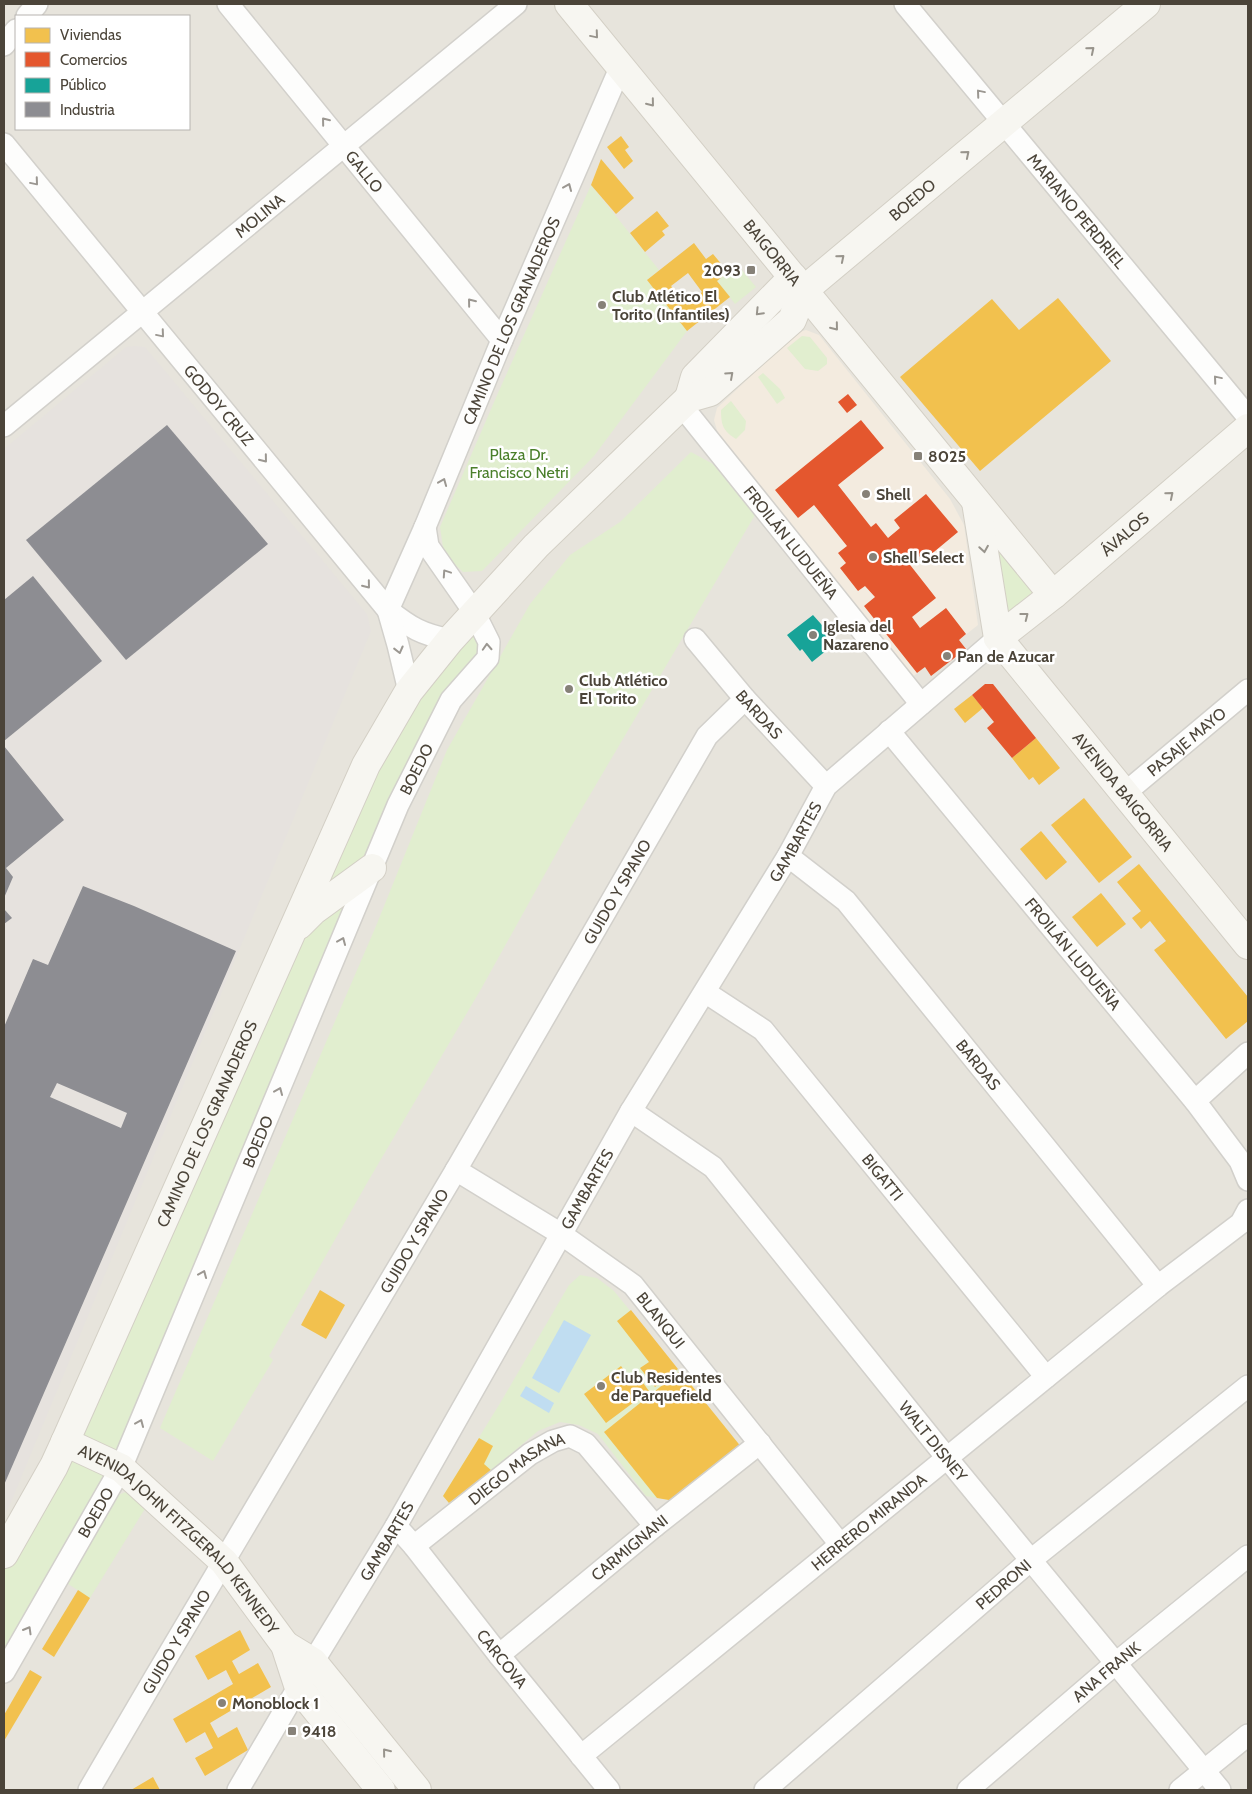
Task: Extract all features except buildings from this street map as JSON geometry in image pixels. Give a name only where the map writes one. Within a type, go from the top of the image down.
[{"type":"main road","name":"BAIGORRIA","points":[[569,4],[1053,595]]},
{"type":"main road","name":"BOEDO","points":[[450,640],[536,546],[685,401],[710,392],[792,320],[798,283],[1004,122],[1146,4]]},
{"type":"main road","name":"ÁVALOS","points":[[998,638],[1053,595],[1248,428]]},
{"type":"main road","points":[[976,500],[998,638]]},
{"type":"main road","name":"AVENIDA BAIGORRIA","points":[[998,638],[1248,943]]},
{"type":"main road","name":"CAMINO DE LOS GRANADEROS","points":[[4,1554],[54,1466],[65,1442],[366,764],[409,691],[450,640]]},
{"type":"main road","points":[[292,933],[313,911],[372,868]]},
{"type":"main road","name":"AVENIDA JOHN FITZGERALD KENNEDY","points":[[65,1442],[121,1468],[224,1562],[285,1645],[299,1688],[381,1790]]},
{"type":"main road","name":"AVENIDA JOHN FITZGERALD KENNEDY","points":[[285,1645],[313,1662],[417,1790]]},
{"type":"street","points":[[28,15],[37,4]]},
{"type":"street","name":"GALLO","points":[[228,4],[502,340]]},
{"type":"street","name":"MOLINA","points":[[4,426],[516,4]]},
{"type":"street","name":"MARIANO PERDRIEL","points":[[905,4],[1248,417]]},
{"type":"street","points":[[4,46],[15,31]]},
{"type":"street","name":"CAMINO DE LOS GRANADEROS","points":[[388,610],[425,527],[502,340],[621,66]]},
{"type":"street","name":"GODOY CRUZ","points":[[4,144],[388,610],[408,625],[427,635],[450,640]]},
{"type":"street","name":"FROILÁN LUDUEÑA","points":[[685,401],[921,704]]},
{"type":"street","name":"BOEDO","points":[[4,1672],[121,1468],[398,806],[451,700],[488,658],[489,642],[474,612],[428,546],[425,527]]},
{"type":"street","points":[[388,610],[409,691]]},
{"type":"street","name":"GAMBARTES","points":[[238,1790],[396,1526],[632,1111],[788,856],[826,786],[998,638]]},
{"type":"street","name":"BARDAS","points":[[695,639],[744,699],[826,786]]},
{"type":"street","name":"PASAJE MAYO","points":[[1125,793],[1248,690]]},
{"type":"street","name":"GUIDO Y SPANO","points":[[90,1790],[456,1170],[707,736],[744,699]]},
{"type":"street","name":"FROILÁN LUDUEÑA","points":[[889,731],[1194,1101],[1240,1160],[1248,1180]]},
{"type":"street","name":"BARDAS","points":[[788,856],[846,901],[1158,1286]]},
{"type":"street","name":"BIGATTI","points":[[705,992],[764,1030],[1046,1377]]},
{"type":"street","points":[[1194,1101],[1248,1052]]},
{"type":"street","name":"WALT DISNEY","points":[[632,1111],[713,1167],[947,1458],[1220,1790]]},
{"type":"street","name":"BLANQUI","points":[[456,1170],[561,1234],[633,1285],[840,1544]]},
{"type":"street","name":"HERRERO MIRANDA","points":[[581,1756],[1158,1286],[1242,1223],[1248,1210]]},
{"type":"street","name":"PEDRONI","points":[[776,1787],[1031,1560],[1248,1386]]},
{"type":"street","name":"DIEGO MASANA","points":[[414,1546],[530,1454],[553,1440],[570,1436],[586,1444],[655,1526]]},
{"type":"street","name":"CARMIGNANI","points":[[499,1655],[655,1526],[760,1443]]},
{"type":"street","name":"CARCOVA","points":[[396,1526],[609,1790]]},
{"type":"street","name":"ANA FRANK","points":[[968,1790],[1116,1663],[1248,1556]]},
{"type":"street","points":[[1180,1790],[1248,1735]]},
{"type":"shaded area","points":[[4,4],[1248,4],[1248,1790],[4,1790]]},
{"type":"shaded area","name":"Shell","points":[[806,330],[819,335],[950,499],[964,525],[978,625],[911,678],[719,437],[714,420],[717,408],[797,333]]},
{"type":"shaded area","points":[[126,347],[145,347],[367,614],[371,631],[9,1507],[4,1515],[4,449]]},
{"type":"green space","name":"Club Atlético El Torito (Infantiles)","points":[[591,185],[659,270],[647,280],[687,331],[594,456],[482,571],[463,572],[444,554],[440,527]]},
{"type":"green space","points":[[737,264],[756,287],[735,304],[717,281]]},
{"type":"green space","points":[[802,336],[810,337],[827,358],[827,364],[818,371],[805,369],[787,348]]},
{"type":"green space","points":[[763,373],[780,389],[785,398],[777,404],[758,377]]},
{"type":"green space","points":[[731,401],[746,421],[745,430],[736,439],[728,433],[722,420],[721,410]]},
{"type":"green space","points":[[691,452],[713,464],[755,515],[571,827],[481,989],[367,1183],[269,1356],[273,1360],[213,1461],[160,1428],[376,926],[447,750],[530,604],[570,555],[620,522]]},
{"type":"green space","points":[[991,526],[1039,587],[1005,614]]},
{"type":"green space","points":[[474,612],[489,642],[451,700],[121,1468],[4,1672],[4,1554],[366,765]]},
{"type":"green space","name":"Club Residentes de Parquefield","points":[[580,1275],[597,1278],[614,1291],[742,1448],[675,1501],[646,1496],[598,1434],[579,1425],[560,1422],[538,1431],[475,1484],[449,1503],[443,1496],[569,1285]]},
{"type":"green space","points":[[128,1491],[146,1507],[90,1598],[65,1582],[116,1496]]},
{"type":"water","points":[[564,1320],[591,1335],[559,1393],[532,1378]]},
{"type":"water","points":[[526,1386],[554,1403],[549,1413],[520,1396]]},
{"type":"place","name":"2093","points":[[751,270]]},
{"type":"place","name":"Club Atlético El Torito (Infantiles)","points":[[602,305]]},
{"type":"place","name":"8025","points":[[918,456]]},
{"type":"place","name":"Shell","points":[[866,494]]},
{"type":"place","name":"Shell Select","points":[[873,557]]},
{"type":"place","name":"Iglesia del Nazareno","points":[[813,635]]},
{"type":"place","name":"Pan de Azucar","points":[[947,656]]},
{"type":"place","name":"Club Atlético El Torito","points":[[569,689]]},
{"type":"place","name":"Club Residentes de Parquefield","points":[[601,1386]]},
{"type":"place","name":"Monoblock 1","points":[[222,1703]]},
{"type":"place","name":"9418","points":[[292,1731]]},
{"type":"park label","name":"Plaza Dr. Francisco Netri","points":[[519,463]]}]
